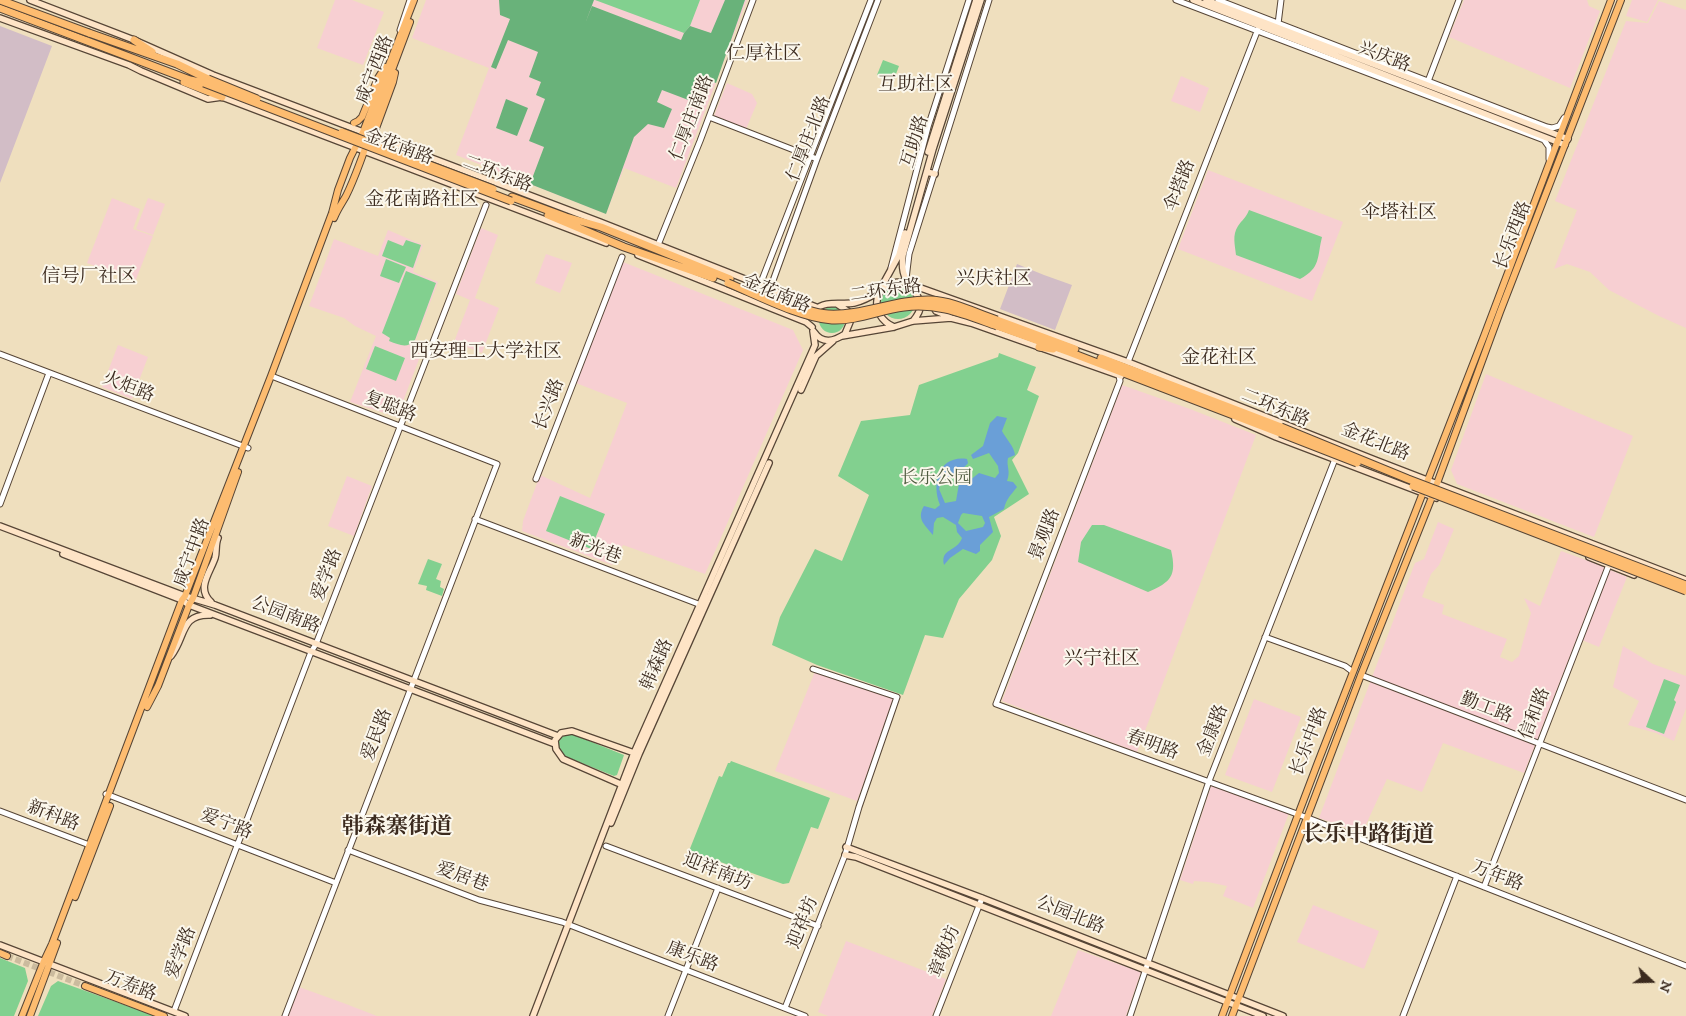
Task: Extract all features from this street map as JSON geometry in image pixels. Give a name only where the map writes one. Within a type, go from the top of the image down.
[{"type":"highway","points":[[0,0],[90,37]]},
{"type":"highway","points":[[0,9],[90,37]]},
{"type":"highway","name":"二环东路","points":[[90,37],[176,64],[206,81],[511,199],[691,263],[726,287]]},
{"type":"highway","name":"二环东路","points":[[90,37],[144,62],[190,80],[206,81]]},
{"type":"highway","points":[[134,40],[160,58]]},
{"type":"highway","points":[[144,62],[172,78],[222,97]]},
{"type":"highway","points":[[176,64],[192,65]]},
{"type":"highway","points":[[577,223],[600,222]]},
{"type":"highway","points":[[577,223],[592,238]]},
{"type":"highway","name":"二环东路","points":[[577,223],[592,235],[726,287],[822,319],[835,320],[861,317],[918,305],[949,308],[997,323],[1070,349],[1686,585]]},
{"type":"highway","points":[[676,252],[691,263]]},
{"type":"highway","points":[[646,258],[661,261]]},
{"type":"highway","points":[[1041,330],[1070,349]]},
{"type":"highway","points":[[1039,347],[1070,349]]},
{"type":"highway","name":"二环东路","points":[[1070,349],[1251,422],[1281,430],[1428,492],[1686,593]]},
{"type":"highway","points":[[1268,417],[1281,430]]},
{"type":"highway","points":[[1251,422],[1264,432]]},
{"type":"main road","name":"金花南路","points":[[30,0],[134,40],[192,65],[203,72],[600,222],[816,307]]},
{"type":"main road","name":"咸宁西路","points":[[354,148],[414,0]]},
{"type":"main road","name":"咸宁西路","points":[[370,135],[375,131],[394,82],[398,56],[418,0]]},
{"type":"main road","name":"互助路","points":[[880,291],[899,255],[929,149],[976,0]]},
{"type":"main road","name":"互助路","points":[[908,282],[902,263],[903,255],[981,0]]},
{"type":"main road","name":"兴庆路","points":[[1193,0],[1558,138]]},
{"type":"main road","name":"兴庆路","points":[[1206,0],[1259,26],[1278,25],[1426,88],[1540,128],[1566,142]]},
{"type":"main road","name":"长乐西路","points":[[1427,480],[1484,336],[1611,0]]},
{"type":"main road","name":"长乐西路","points":[[1437,484],[1500,312],[1621,0]]},
{"type":"main road","name":"金花南路","points":[[0,18],[129,65],[208,99],[222,97],[726,287],[806,322],[812,329]]},
{"type":"main road","points":[[354,122],[362,117],[380,73],[390,60]]},
{"type":"main road","points":[[1533,121],[1540,128]]},
{"type":"main road","points":[[364,151],[370,135]]},
{"type":"main road","name":"咸宁中路","points":[[109,795],[148,704],[158,686],[193,598],[354,148]]},
{"type":"main road","name":"咸宁中路","points":[[47,963],[54,950],[94,846],[109,795],[183,598],[274,377],[336,213],[347,195],[364,151]]},
{"type":"main road","points":[[927,172],[934,174]]},
{"type":"main road","points":[[894,281],[908,282],[920,300],[921,308],[913,321],[842,336],[833,341],[822,340],[812,329],[812,316],[816,307],[830,303],[848,304],[862,301],[894,281]]},
{"type":"main road","name":"金花北路","points":[[908,282],[1128,362],[1686,580]]},
{"type":"main road","points":[[880,291],[877,310],[887,323],[894,326]]},
{"type":"main road","points":[[951,318],[936,311],[933,306],[934,301],[938,298],[953,298]]},
{"type":"main road","points":[[837,304],[847,310],[850,317],[848,329],[842,336]]},
{"type":"main road","name":"金花北路","points":[[913,321],[951,318],[971,323],[1120,375],[1422,494],[1432,496],[1686,593]]},
{"type":"main road","name":"韩森路","points":[[533,1016],[638,754],[815,346],[812,329]]},
{"type":"main road","name":"韩森路","points":[[703,606],[816,356],[833,341]]},
{"type":"main road","name":"长乐中路","points":[[1222,1016],[1427,480]]},
{"type":"main road","name":"长乐中路","points":[[1232,1016],[1361,676],[1437,484]]},
{"type":"main road","name":"公园南路","points":[[0,528],[183,598],[193,598],[214,605],[558,736]]},
{"type":"main road","points":[[214,605],[208,600],[203,588],[216,555],[218,538]]},
{"type":"main road","name":"公园南路","points":[[183,598],[189,605],[555,744]]},
{"type":"main road","points":[[167,662],[177,648],[190,619],[200,615],[218,616]]},
{"type":"main road","points":[[625,786],[563,759],[556,749],[555,744],[558,736],[566,731],[572,731],[638,754]]},
{"type":"main road","name":"公园北路","points":[[846,847],[1229,999],[1283,1016]]},
{"type":"main road","name":"公园北路","points":[[844,855],[856,857],[981,901]]},
{"type":"main road","name":"韩森路","points":[[537,1016],[570,925]]},
{"type":"main road","points":[[0,945],[185,1016]]},
{"type":"main road","points":[[0,953],[7,956]]},
{"type":"main road","points":[[22,1016],[47,963]]},
{"type":"main road","points":[[30,1016],[47,963]]},
{"type":"main road","name":"万寿路","points":[[85,986],[164,1016]]},
{"type":"main road","name":"公园北路","points":[[1237,1002],[1263,1016]]},
{"type":"street","points":[[395,47],[410,0]]},
{"type":"street","name":"仁厚庄南路","points":[[658,245],[753,0]]},
{"type":"street","name":"仁厚庄北路","points":[[760,285],[871,0]]},
{"type":"street","name":"仁厚庄北路","points":[[770,289],[878,0]]},
{"type":"street","points":[[890,273],[928,127],[969,0]]},
{"type":"street","points":[[908,282],[909,254],[989,0]]},
{"type":"street","points":[[1176,0],[1259,26]]},
{"type":"street","points":[[1218,0],[1278,25],[1281,0]]},
{"type":"street","points":[[1426,88],[1459,0]]},
{"type":"street","name":"伞塔路","points":[[1128,362],[1259,26]]},
{"type":"street","points":[[1426,88],[1547,127],[1556,127],[1562,122],[1572,104]]},
{"type":"street","points":[[1426,88],[1544,140],[1549,147],[1548,167]]},
{"type":"street","points":[[708,117],[817,159]]},
{"type":"street","name":"爱学路","points":[[174,1011],[311,652],[316,644],[486,204]]},
{"type":"street","name":"长兴路","points":[[536,479],[622,257]]},
{"type":"street","name":"火炬路","points":[[0,354],[246,447]]},
{"type":"street","points":[[0,504],[49,373]]},
{"type":"street","name":"景观路","points":[[996,704],[1120,381],[1120,375]]},
{"type":"street","name":"复聪路","points":[[274,377],[497,464]]},
{"type":"street","name":"金康路","points":[[1130,1016],[1209,781],[1335,459]]},
{"type":"street","name":"爱民路","points":[[285,1016],[497,464]]},
{"type":"street","name":"新光巷","points":[[475,519],[703,606]]},
{"type":"street","name":"信和路","points":[[1484,886],[1614,552]]},
{"type":"street","points":[[1265,637],[1346,666],[1352,672]]},
{"type":"street","name":"迎祥坊","points":[[786,1008],[844,855],[897,696],[814,669]]},
{"type":"street","name":"勤工路","points":[[1361,676],[1686,800]]},
{"type":"street","name":"春明路","points":[[996,704],[1298,814]]},
{"type":"street","name":"爱宁路","points":[[109,795],[336,883]]},
{"type":"street","name":"新科路","points":[[0,811],[94,846]]},
{"type":"street","name":"万年路","points":[[1298,814],[1686,966]]},
{"type":"street","name":"迎祥南坊","points":[[606,846],[818,926]]},
{"type":"street","name":"爱居巷","points":[[348,850],[480,900],[570,925]]},
{"type":"street","points":[[1402,1016],[1457,876]]},
{"type":"street","points":[[668,1016],[718,888]]},
{"type":"street","name":"章敬坊","points":[[936,1016],[981,901]]},
{"type":"street","name":"康乐路","points":[[570,925],[805,1016]]},
{"type":"shaded area","points":[[335,0],[352,0],[384,12],[363,65],[317,48]]},
{"type":"shaded area","points":[[426,0],[747,0],[676,188],[624,168],[606,214],[456,155],[489,68],[412,38]]},
{"type":"shaded area","points":[[1464,0],[1587,0],[1589,6],[1600,11],[1570,88],[1449,37]]},
{"type":"shaded area","points":[[1632,0],[1658,0],[1647,22],[1626,16]]},
{"type":"shaded area","points":[[1659,1],[1686,10],[1686,328],[1609,290],[1590,272],[1567,264],[1554,269],[1577,210],[1555,201],[1626,21],[1648,23]]},
{"type":"shaded area","points":[[0,26],[52,46],[0,183]]},
{"type":"shaded area","points":[[1181,76],[1209,88],[1200,112],[1171,101]]},
{"type":"shaded area","points":[[727,83],[752,94],[757,103],[746,129],[714,116]]},
{"type":"shaded area","points":[[1208,170],[1343,222],[1312,301],[1178,249]]},
{"type":"shaded area","points":[[112,198],[140,209],[133,229],[153,236],[135,282],[87,263]]},
{"type":"shaded area","points":[[148,198],[165,204],[153,235],[136,229]]},
{"type":"shaded area","points":[[481,228],[498,235],[475,298],[499,308],[482,353],[454,342],[470,300],[456,294]]},
{"type":"shaded area","points":[[388,230],[423,245],[413,272],[438,282],[412,350],[421,354],[397,417],[350,402],[376,336],[355,326],[344,318],[309,306],[334,239],[378,256]]},
{"type":"shaded area","points":[[546,254],[572,263],[560,293],[535,283]]},
{"type":"shaded area","points":[[623,262],[793,330],[803,350],[705,574],[623,545],[612,565],[522,531],[523,521],[540,475],[590,498],[627,403],[576,383]]},
{"type":"shaded area","points":[[1017,264],[1072,285],[1055,330],[1000,309]]},
{"type":"shaded area","points":[[118,345],[148,357],[132,399],[102,387]]},
{"type":"shaded area","points":[[1486,374],[1633,436],[1594,537],[1457,484],[1451,470]]},
{"type":"shaded area","points":[[1122,385],[1256,435],[1137,752],[1002,701]]},
{"type":"shaded area","points":[[347,476],[372,486],[354,536],[328,526]]},
{"type":"shaded area","points":[[1438,522],[1454,529],[1439,565],[1431,574],[1422,597],[1444,605],[1442,614],[1507,639],[1500,657],[1512,662],[1519,656],[1531,613],[1524,598],[1540,606],[1561,551],[1605,567],[1524,773],[1443,743],[1422,792],[1387,779],[1362,833],[1319,818],[1415,563],[1424,559]]},
{"type":"shaded area","points":[[1610,570],[1627,577],[1599,647],[1582,640]]},
{"type":"shaded area","points":[[1623,646],[1653,664],[1686,676],[1686,708],[1674,741],[1656,733],[1628,725],[1639,701],[1613,687]]},
{"type":"shaded area","points":[[816,669],[896,695],[857,801],[775,771]]},
{"type":"shaded area","points":[[1254,699],[1301,717],[1272,792],[1225,775]]},
{"type":"shaded area","points":[[1212,783],[1289,813],[1253,908],[1223,896],[1227,886],[1194,881],[1193,884],[1180,880]]},
{"type":"shaded area","points":[[1313,905],[1379,931],[1364,969],[1297,942]]},
{"type":"shaded area","points":[[846,941],[946,979],[932,1016],[828,1016],[818,1012]]},
{"type":"shaded area","points":[[1078,950],[1141,972],[1126,1016],[1051,1016]]},
{"type":"shaded area","points":[[299,987],[346,1004],[377,1016],[287,1016]]},
{"type":"green space","points":[[499,0],[594,0],[585,24],[592,6],[681,40],[690,26],[711,33],[725,0],[745,0],[716,83],[706,79],[700,96],[691,101],[662,90],[657,102],[672,109],[664,128],[648,124],[634,137],[606,214],[530,184],[544,147],[529,141],[545,99],[536,95],[541,82],[529,77],[538,52],[508,40],[496,69],[491,67],[510,19],[500,15]]},
{"type":"green space","points":[[595,0],[700,0],[690,26],[684,33]]},
{"type":"green space","points":[[883,60],[899,66],[893,82],[877,75]]},
{"type":"green space","points":[[506,99],[528,108],[517,136],[496,128]]},
{"type":"green space","points":[[1249,210],[1322,237],[1317,261],[1312,271],[1300,279],[1236,255],[1235,233]]},
{"type":"green space","points":[[388,240],[403,246],[406,240],[421,245],[413,268],[382,256]]},
{"type":"green space","points":[[386,259],[406,267],[399,283],[380,276]]},
{"type":"green space","points":[[406,271],[436,283],[415,340],[409,345],[403,345],[389,341],[390,338],[382,333]]},
{"type":"green space","points":[[898,285],[910,290],[915,302],[910,314],[898,319],[886,314],[881,302],[886,290]]},
{"type":"green space","points":[[832,307],[841,311],[845,320],[841,329],[832,333],[823,329],[819,320],[823,311]]},
{"type":"green space","points":[[375,346],[405,358],[396,381],[366,369]]},
{"type":"green space","name":"长乐公园","points":[[999,353],[1036,367],[1027,390],[1039,396],[1018,453],[1012,460],[1029,494],[994,517],[1001,536],[992,560],[959,599],[943,638],[925,635],[903,695],[817,665],[772,645],[780,617],[815,549],[842,561],[869,495],[838,476],[861,421],[910,415],[919,385],[998,357]]},
{"type":"green space","points":[[560,496],[605,514],[591,549],[546,531]]},
{"type":"green space","points":[[1092,525],[1104,525],[1171,550],[1173,566],[1170,577],[1162,585],[1148,592],[1078,562],[1081,542]]},
{"type":"green space","points":[[428,559],[442,564],[436,579],[441,581],[440,587],[444,589],[442,596],[426,590],[427,586],[418,584]]},
{"type":"green space","points":[[1664,679],[1680,685],[1664,734],[1646,727]]},
{"type":"green space","points":[[572,734],[624,755],[617,775],[614,776],[564,756],[558,746],[559,740]]},
{"type":"green space","points":[[731,761],[830,798],[818,829],[811,827],[789,883],[783,884],[689,851],[719,776],[722,777],[728,763]]},
{"type":"green space","points":[[0,958],[25,968],[28,981],[14,1016],[0,1016]]},
{"type":"green space","points":[[58,981],[155,1016],[38,1016],[51,986]]},
{"type":"water","points":[[997,416],[1007,418],[1002,431],[1012,446],[1015,455],[1008,458],[1009,474],[1007,481],[1013,482],[1017,487],[1007,500],[1004,509],[989,517],[993,532],[980,545],[980,551],[976,554],[963,549],[944,565],[944,556],[957,546],[962,538],[957,532],[956,525],[943,517],[937,518],[934,523],[933,535],[922,522],[922,511],[924,506],[935,509],[940,505],[937,497],[937,480],[944,466],[950,461],[967,459],[968,463],[956,473],[942,480],[939,489],[945,503],[956,501],[960,478],[969,481],[979,473],[995,478],[999,473],[998,466],[989,453],[973,459],[971,455],[983,446],[990,423]],"holes":[[[963,513],[982,516],[985,523],[983,527],[966,531],[958,523]]]},
{"type":"tunnel","points":[[7,956],[85,986]]},
{"type":"district","name":"仁厚社区","points":[[764,55]]},
{"type":"district","name":"互助社区","points":[[916,86]]},
{"type":"district","name":"金花南路社区","points":[[422,201]]},
{"type":"district","name":"伞塔社区","points":[[1399,214]]},
{"type":"district","name":"信号厂社区","points":[[89,278]]},
{"type":"district","name":"兴庆社区","points":[[994,280]]},
{"type":"district","name":"西安理工大学社区","points":[[486,353]]},
{"type":"district","name":"金花社区","points":[[1219,359]]},
{"type":"district","name":"兴宁社区","points":[[1102,660]]},
{"type":"district","name":"韩森寨街道","points":[[397,828]]},
{"type":"district","name":"长乐中路街道","points":[[1368,836]]}]
